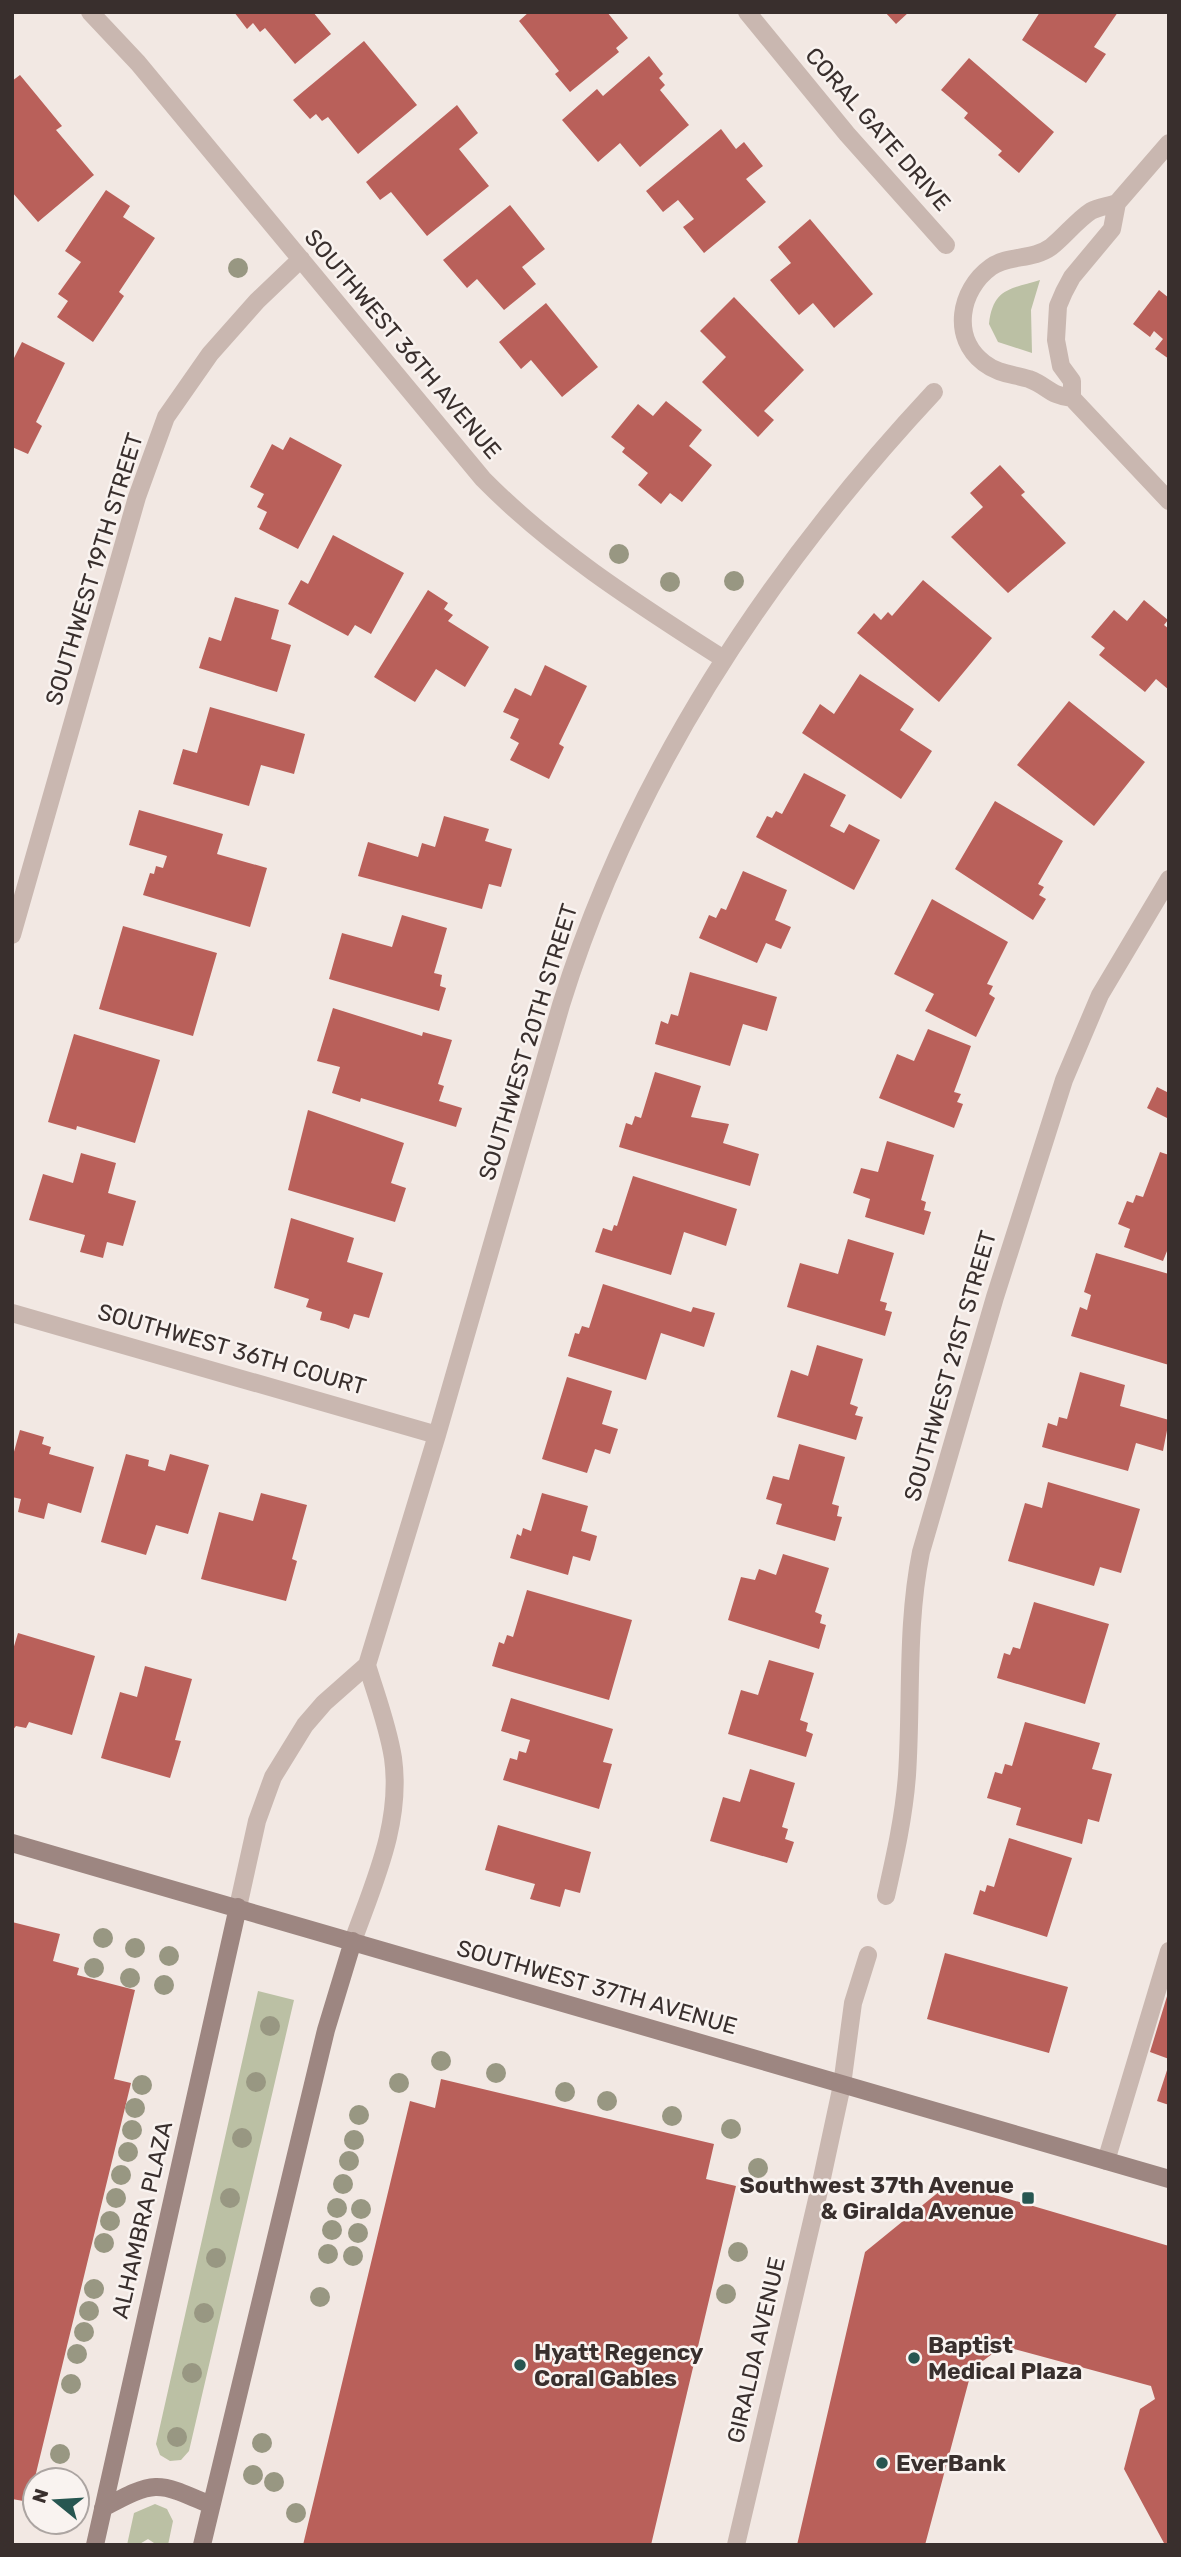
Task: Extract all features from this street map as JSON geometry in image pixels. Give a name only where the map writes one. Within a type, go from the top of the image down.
[{"type":"street","name":"SOUTHWEST 36TH AVENUE","points":[[90,12],[138,63],[483,479],[515,511],[576,561],[722,658]]},
{"type":"street","name":"CORAL GATE DRIVE","points":[[747,12],[847,134],[947,245]]},
{"type":"street","points":[[1072,398],[1072,381],[1058,354],[1056,325],[1064,292],[1072,277],[1112,229],[1117,203],[1169,143]]},
{"type":"street","points":[[1117,203],[1092,210],[1050,248],[992,266],[971,289],[962,328],[969,348],[995,371],[1040,384],[1055,396],[1072,398],[1169,501]]},
{"type":"street","name":"SOUTHWEST 19TH STREET","points":[[12,935],[137,497],[166,417],[210,354],[301,259]]},
{"type":"street","name":"SOUTHWEST 20TH STREET","points":[[367,1665],[437,1435],[575,959],[618,853],[645,797],[722,658],[806,542],[887,442],[934,392]]},
{"type":"street","name":"SOUTHWEST 21ST STREET","points":[[886,1896],[907,1776],[912,1595],[921,1552],[999,1285],[1064,1080],[1100,995],[1169,879]]},
{"type":"street","name":"SOUTHWEST 36TH COURT","points":[[12,1313],[437,1435]]},
{"type":"street","points":[[202,2545],[326,2029],[383,1857],[393,1814],[393,1761],[388,1732],[367,1665],[324,1703],[305,1725],[273,1777],[257,1821],[238,1906]]},
{"type":"street","name":"SOUTHWEST 37TH AVENUE","points":[[12,1843],[238,1906],[1169,2179]]},
{"type":"street","name":"ALHAMBRA PLAZA","points":[[95,2545],[238,1906]]},
{"type":"street","points":[[1106,2161],[1169,1951]]},
{"type":"street","points":[[842,2085],[853,2003],[868,1955]]},
{"type":"street","name":"GIRALDA AVENUE","points":[[736,2545],[842,2085]]},
{"type":"street","points":[[103,2508],[153,2485],[168,2486],[211,2505]]},
{"type":"green space","points":[[1040,280],[1031,310],[1032,353],[998,342],[989,324],[991,312],[999,297],[1012,288]]},
{"type":"green space","points":[[258,1991],[294,2000],[189,2451],[181,2460],[170,2461],[160,2455],[156,2444]]},
{"type":"green space","points":[[155,2504],[167,2509],[173,2521],[168,2545],[157,2545],[148,2539],[138,2545],[127,2545],[134,2513]]},
{"type":"building","points":[[234,12],[313,12],[331,34],[295,64],[265,28],[260,32],[253,23],[247,29]]},
{"type":"building","points":[[529,12],[607,12],[628,38],[616,48],[619,52],[570,92],[555,74],[559,71],[519,21]]},
{"type":"building","points":[[885,12],[909,12],[896,24]]},
{"type":"building","points":[[1040,12],[1118,12],[1094,47],[1106,54],[1086,83],[1022,40]]},
{"type":"building","points":[[364,41],[417,105],[358,154],[328,117],[322,121],[316,114],[310,119],[293,100]]},
{"type":"building","points":[[649,56],[663,74],[659,78],[665,85],[660,90],[689,125],[640,167],[620,143],[598,162],[562,120],[597,89],[603,96]]},
{"type":"building","points":[[969,58],[1054,132],[1019,173],[998,155],[1002,151],[964,118],[968,113],[941,90]]},
{"type":"building","points":[[20,75],[62,126],[56,130],[94,175],[38,222],[12,192],[12,81]]},
{"type":"building","points":[[457,105],[478,133],[459,149],[489,186],[427,236],[391,192],[380,200],[366,182]]},
{"type":"building","points":[[721,129],[736,149],[744,142],[763,166],[746,179],[766,202],[704,253],[683,227],[694,219],[678,200],[663,212],[646,191]]},
{"type":"building","points":[[106,190],[130,206],[123,217],[155,238],[119,292],[124,296],[93,342],[57,317],[68,301],[58,294],[81,262],[65,251]]},
{"type":"building","points":[[510,205],[545,249],[522,267],[536,284],[504,310],[477,279],[467,288],[443,260]]},
{"type":"building","points":[[810,219],[873,294],[834,328],[813,303],[799,315],[770,280],[791,263],[778,247]]},
{"type":"building","points":[[1159,290],[1169,298],[1169,359],[1155,349],[1163,339],[1154,331],[1150,337],[1133,324]]},
{"type":"building","points":[[734,297],[804,370],[764,411],[774,420],[758,437],[702,382],[726,357],[700,331]]},
{"type":"building","points":[[546,303],[598,367],[562,397],[531,360],[521,369],[499,342]]},
{"type":"building","points":[[22,342],[65,363],[36,422],[42,426],[28,454],[12,447],[12,362]]},
{"type":"building","points":[[666,401],[702,430],[689,446],[712,465],[682,502],[670,493],[661,504],[638,485],[648,473],[622,452],[625,448],[611,437],[638,404],[653,416]]},
{"type":"building","points":[[290,437],[342,465],[298,549],[259,529],[267,512],[257,507],[264,494],[250,487],[272,444],[283,450]]},
{"type":"building","points":[[1000,465],[1025,492],[1021,495],[1066,543],[1008,593],[951,537],[983,507],[970,493]]},
{"type":"building","points":[[333,535],[404,573],[371,634],[355,625],[348,636],[288,604],[301,580],[308,584]]},
{"type":"building","points":[[923,580],[992,638],[939,702],[857,633],[874,613],[881,620],[888,612],[892,616]]},
{"type":"building","points":[[428,590],[448,603],[444,609],[453,615],[448,621],[489,647],[465,687],[436,669],[415,702],[374,677]]},
{"type":"building","points":[[235,597],[279,610],[271,639],[291,645],[277,692],[199,668],[209,637],[221,641]]},
{"type":"building","points":[[1144,600],[1168,620],[1164,625],[1169,629],[1169,690],[1156,679],[1145,692],[1099,655],[1105,648],[1091,637],[1114,610],[1127,621]]},
{"type":"building","points":[[545,665],[587,686],[559,744],[564,747],[549,779],[510,760],[519,743],[510,738],[519,719],[503,712],[515,688],[531,696]]},
{"type":"building","points":[[860,674],[914,709],[900,730],[932,751],[901,799],[802,733],[820,704],[834,714]]},
{"type":"building","points":[[1069,701],[1145,762],[1094,826],[1017,765]]},
{"type":"building","points":[[210,707],[305,734],[294,774],[261,765],[249,806],[173,784],[183,749],[197,753]]},
{"type":"building","points":[[804,773],[846,795],[830,826],[844,833],[849,824],[880,840],[854,890],[756,837],[767,816],[772,818],[776,811],[782,814]]},
{"type":"building","points":[[995,801],[1063,841],[1038,884],[1044,887],[1039,895],[1046,899],[1033,920],[955,869]]},
{"type":"building","points":[[139,810],[223,834],[217,854],[267,868],[250,927],[143,895],[150,873],[154,874],[156,866],[163,868],[167,856],[129,845]]},
{"type":"building","points":[[444,816],[489,829],[485,841],[512,849],[501,887],[489,884],[482,909],[358,876],[368,842],[418,857],[422,843],[435,847]]},
{"type":"building","points":[[743,871],[787,890],[775,920],[791,927],[781,949],[766,943],[757,963],[699,938],[709,915],[716,918],[721,908],[726,910]]},
{"type":"building","points":[[932,899],[1008,942],[987,984],[993,986],[989,994],[995,998],[976,1037],[925,1011],[934,994],[894,974]]},
{"type":"building","points":[[402,915],[447,928],[434,973],[442,975],[440,986],[446,988],[439,1011],[329,979],[342,933],[392,947]]},
{"type":"building","points":[[123,926],[217,953],[193,1036],[99,1009]]},
{"type":"building","points":[[690,972],[777,997],[767,1031],[743,1024],[730,1066],[655,1044],[661,1021],[668,1024],[671,1014],[678,1016]]},
{"type":"building","points":[[333,1008],[422,1036],[423,1032],[452,1040],[438,1084],[444,1086],[439,1101],[462,1108],[456,1127],[361,1098],[360,1102],[332,1093],[340,1067],[317,1061]]},
{"type":"building","points":[[928,1029],[971,1046],[954,1092],[961,1094],[957,1102],[963,1104],[954,1128],[879,1098],[897,1054],[914,1061]]},
{"type":"building","points":[[74,1034],[160,1060],[135,1143],[77,1126],[76,1130],[48,1122]]},
{"type":"building","points":[[655,1072],[701,1086],[691,1117],[729,1124],[723,1143],[759,1154],[750,1186],[619,1147],[626,1123],[632,1125],[635,1116],[641,1118]]},
{"type":"building","points":[[1157,1087],[1169,1093],[1169,1119],[1147,1108]]},
{"type":"building","points":[[308,1110],[404,1143],[391,1183],[406,1188],[395,1222],[288,1190]]},
{"type":"building","points":[[887,1141],[934,1155],[921,1200],[926,1202],[924,1210],[931,1212],[924,1235],[865,1217],[870,1199],[853,1193],[861,1168],[878,1172]]},
{"type":"building","points":[[1160,1152],[1169,1155],[1169,1246],[1163,1261],[1124,1247],[1130,1229],[1118,1224],[1127,1201],[1133,1203],[1136,1195],[1143,1197]]},
{"type":"building","points":[[81,1153],[116,1163],[108,1193],[136,1201],[123,1246],[107,1242],[103,1258],[80,1252],[85,1235],[29,1220],[43,1174],[73,1183]]},
{"type":"building","points":[[633,1176],[737,1209],[726,1246],[684,1232],[671,1275],[595,1252],[603,1228],[612,1231],[614,1225],[617,1226]]},
{"type":"building","points":[[291,1218],[354,1238],[347,1262],[383,1273],[369,1318],[354,1314],[349,1329],[320,1320],[322,1312],[306,1307],[309,1299],[274,1288]]},
{"type":"building","points":[[848,1239],[894,1253],[880,1301],[887,1303],[885,1310],[892,1312],[885,1336],[787,1307],[800,1263],[838,1274]]},
{"type":"building","points":[[1096,1253],[1169,1274],[1169,1365],[1071,1336],[1080,1307],[1087,1310],[1091,1295],[1084,1292]]},
{"type":"building","points":[[603,1284],[691,1312],[693,1307],[715,1313],[704,1347],[661,1333],[646,1380],[568,1356],[575,1333],[579,1334],[582,1326],[589,1328]]},
{"type":"building","points":[[817,1345],[863,1359],[850,1404],[858,1407],[855,1415],[863,1417],[856,1440],[777,1417],[791,1370],[808,1376]]},
{"type":"building","points":[[1080,1372],[1125,1385],[1120,1406],[1169,1420],[1163,1451],[1136,1443],[1128,1471],[1042,1447],[1048,1423],[1057,1426],[1059,1417],[1067,1419]]},
{"type":"building","points":[[567,1377],[612,1391],[602,1424],[618,1429],[610,1454],[595,1449],[587,1473],[542,1459]]},
{"type":"building","points":[[20,1430],[44,1437],[42,1444],[51,1447],[49,1454],[94,1467],[81,1513],[48,1503],[44,1519],[18,1512],[21,1499],[12,1497],[12,1459]]},
{"type":"building","points":[[799,1444],[845,1457],[832,1504],[839,1506],[837,1516],[842,1517],[835,1541],[776,1524],[782,1504],[766,1499],[773,1476],[789,1480]]},
{"type":"building","points":[[126,1454],[149,1460],[148,1466],[165,1471],[170,1454],[209,1465],[188,1534],[156,1525],[146,1555],[101,1542]]},
{"type":"building","points":[[1048,1482],[1140,1509],[1121,1573],[1100,1567],[1094,1586],[1008,1561],[1025,1503],[1042,1508]]},
{"type":"building","points":[[261,1493],[307,1505],[292,1559],[297,1561],[286,1601],[201,1579],[219,1512],[253,1521]]},
{"type":"building","points":[[542,1493],[588,1506],[581,1531],[597,1536],[594,1548],[590,1561],[573,1556],[568,1575],[510,1558],[517,1534],[521,1536],[523,1528],[531,1531]]},
{"type":"building","points":[[783,1554],[829,1568],[815,1612],[822,1615],[820,1623],[826,1625],[819,1649],[728,1620],[741,1577],[755,1580],[759,1569],[776,1575]]},
{"type":"building","points":[[527,1590],[632,1620],[609,1700],[492,1666],[499,1642],[504,1644],[507,1635],[513,1637]]},
{"type":"building","points":[[1034,1602],[1109,1624],[1085,1704],[997,1678],[1004,1653],[1010,1655],[1013,1647],[1020,1649]]},
{"type":"building","points":[[18,1633],[95,1656],[72,1735],[29,1722],[26,1728],[16,1726],[12,1731],[12,1653]]},
{"type":"building","points":[[769,1660],[814,1673],[800,1720],[808,1723],[806,1731],[813,1734],[806,1757],[728,1734],[741,1690],[758,1695]]},
{"type":"building","points":[[145,1666],[192,1679],[175,1740],[181,1741],[170,1778],[101,1758],[120,1692],[137,1697]]},
{"type":"building","points":[[511,1698],[613,1729],[603,1762],[612,1764],[599,1809],[503,1780],[510,1758],[517,1760],[519,1751],[526,1753],[530,1740],[501,1731]]},
{"type":"building","points":[[1025,1722],[1100,1743],[1092,1769],[1112,1774],[1099,1822],[1088,1819],[1082,1844],[1016,1825],[1021,1808],[987,1798],[995,1772],[1002,1774],[1005,1764],[1012,1766]]},
{"type":"building","points":[[750,1769],[795,1783],[782,1827],[788,1829],[785,1839],[794,1842],[787,1863],[710,1841],[723,1797],[740,1802]]},
{"type":"building","points":[[498,1825],[591,1852],[580,1893],[565,1889],[560,1907],[530,1899],[535,1884],[485,1870]]},
{"type":"building","points":[[1009,1838],[1072,1858],[1047,1937],[973,1914],[980,1890],[985,1892],[987,1885],[994,1887]]},
{"type":"building","points":[[12,1922],[60,1934],[53,1961],[79,1968],[77,1975],[135,1990],[114,2079],[131,2083],[38,2466],[21,2466],[21,2501],[12,2499]]},
{"type":"building","points":[[945,1953],[1068,1987],[1049,2053],[927,2019]]},
{"type":"building","points":[[1169,1993],[1169,2059],[1150,2052]]},
{"type":"building","points":[[1169,2064],[1169,2105],[1157,2101]]},
{"type":"building","name":"Hyatt Regency Coral Gables","points":[[441,2079],[714,2144],[706,2179],[736,2186],[651,2545],[303,2545],[410,2101],[435,2108]]},
{"type":"building","name":"Baptist Medical Plaza","points":[[951,2182],[1169,2246],[1169,2545],[1165,2545],[1124,2469],[1140,2409],[1155,2399],[1151,2386],[1003,2346],[972,2369],[925,2545],[797,2545],[865,2252]]},
{"type":"place","name":"Southwest 37th Avenue & Giralda Avenue","points":[[1028,2198]]},
{"type":"place","name":"Baptist Medical Plaza","points":[[914,2358]]},
{"type":"place","name":"Hyatt Regency Coral Gables","points":[[520,2365]]},
{"type":"place","name":"EverBank","points":[[882,2463]]}]
